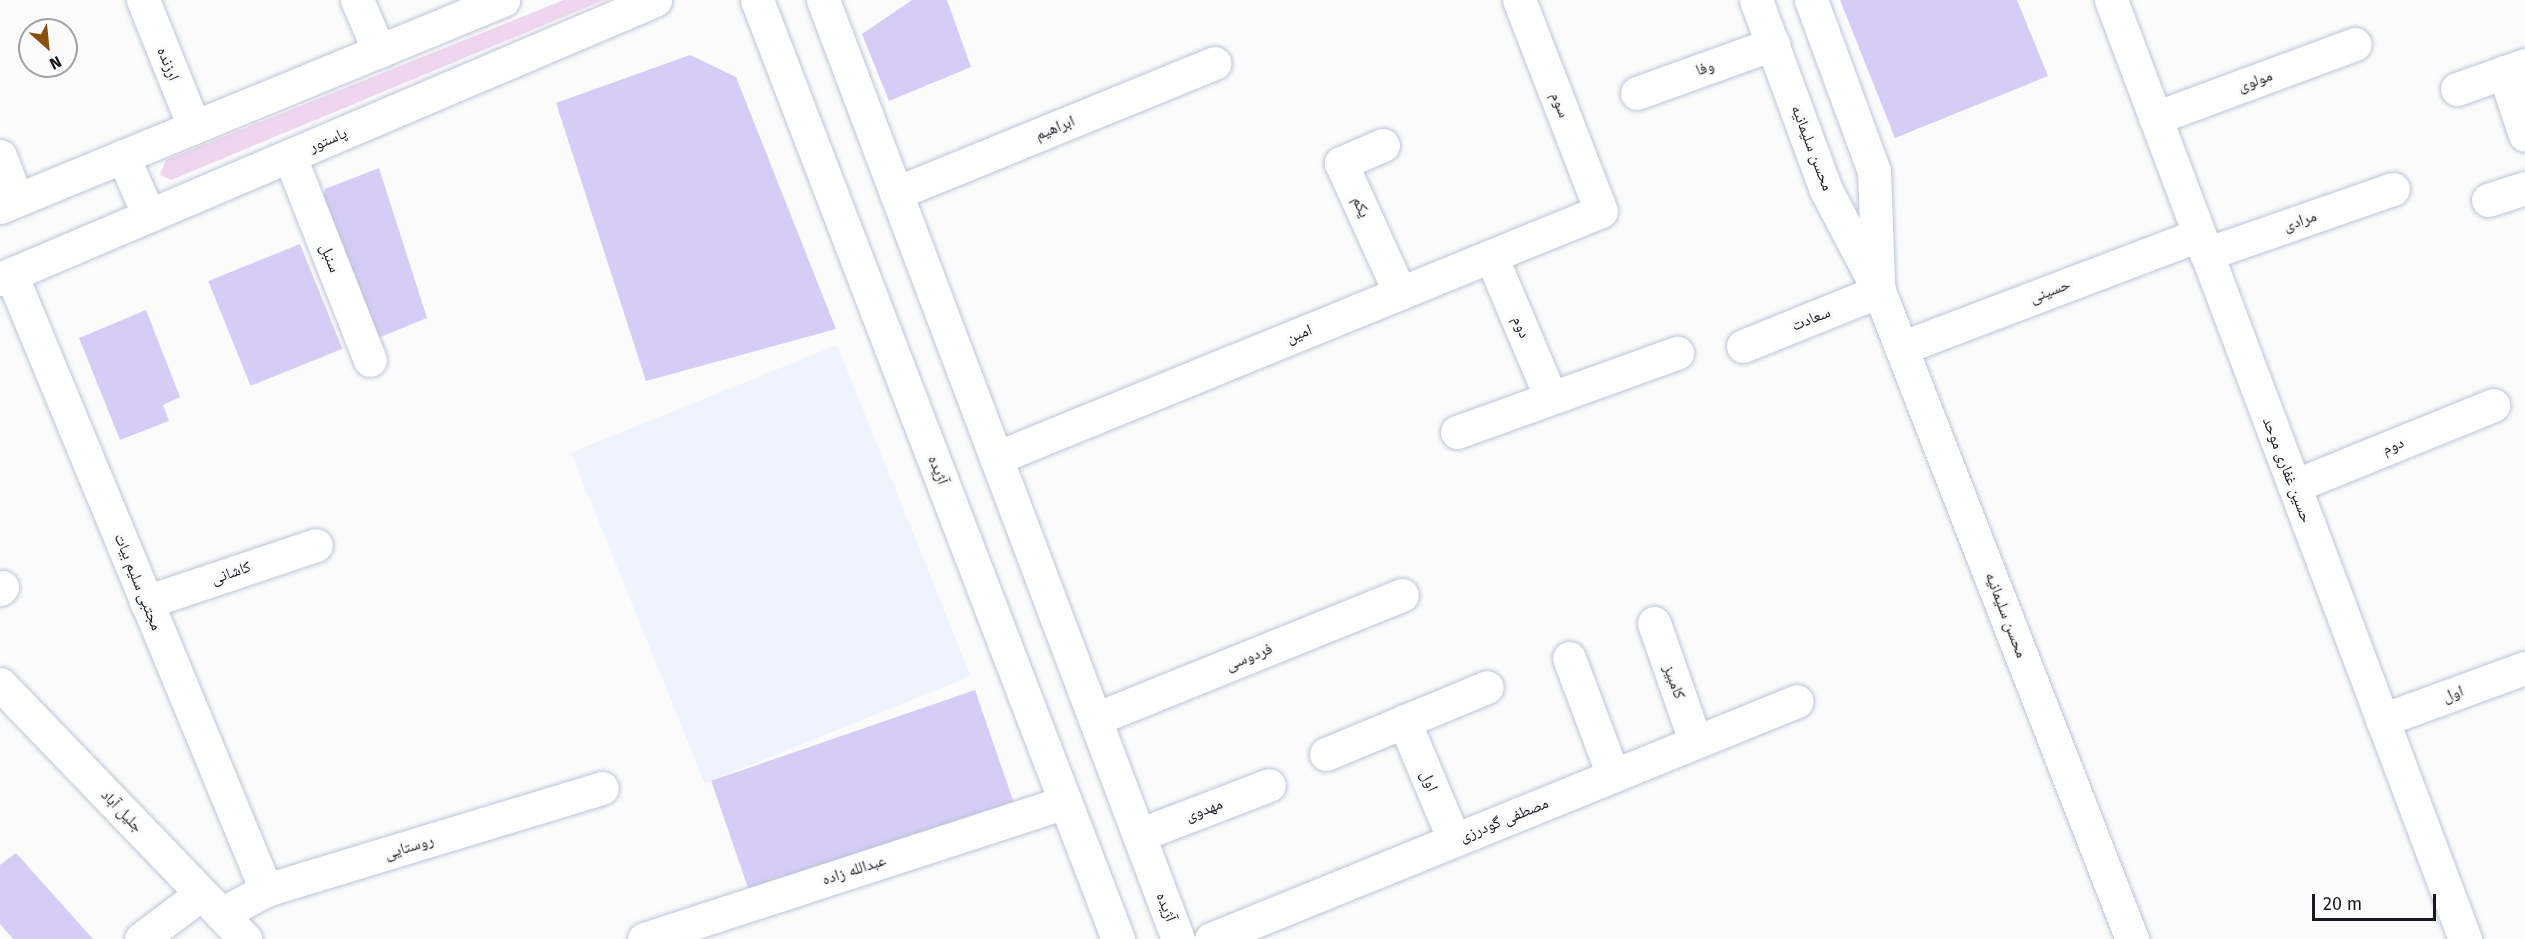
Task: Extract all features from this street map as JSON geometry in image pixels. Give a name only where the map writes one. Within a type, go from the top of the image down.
[{"type":"street","name":"ارزنده","points":[[143,0],[194,128]]},
{"type":"street","points":[[357,0],[379,51]]},
{"type":"street","points":[[0,156],[8,204],[502,0]]},
{"type":"street","name":"پاستور","points":[[6,276],[655,0]]},
{"type":"street","name":"آژیده","points":[[757,0],[1118,939]]},
{"type":"street","name":"آژیده","points":[[824,0],[1178,939]]},
{"type":"street","name":"سوم","points":[[1519,0],[1601,211]]},
{"type":"street","name":"محسن سلیمانیه","points":[[1756,0],[1826,190],[1879,291],[2132,939]]},
{"type":"street","name":"محسن سلیمانیه","points":[[1811,0],[1874,171],[1879,291]]},
{"type":"street","name":"حسین غفاری موحد","points":[[2111,0],[2464,939]]},
{"type":"street","name":"وفا","points":[[1637,93],[1773,44]]},
{"type":"street","name":"مولوی","points":[[2155,118],[2355,44]]},
{"type":"street","name":"ابراهیم","points":[[896,193],[1214,63]]},
{"type":"street","points":[[2457,89],[2515,68],[2525,135]]},
{"type":"street","name":"یکم","points":[[1383,145],[1341,164],[1400,293]]},
{"type":"street","points":[[123,156],[149,216]]},
{"type":"street","name":"سنبل","points":[[290,157],[370,360]]},
{"type":"street","points":[[2488,200],[2525,188]]},
{"type":"street","name":"مرادی","points":[[2203,244],[2393,189]]},
{"type":"street","name":"امین","points":[[996,458],[1601,211]]},
{"type":"street","name":"حسینی","points":[[1901,348],[2203,244]]},
{"type":"street","name":"دوم","points":[[1491,256],[1551,398]]},
{"type":"street","name":"مجتبی سلیم بیات","points":[[6,276],[266,890]]},
{"type":"street","name":"سعادت","points":[[1743,346],[1879,291]]},
{"type":"street","points":[[1457,432],[1677,353]]},
{"type":"street","name":"دوم","points":[[2294,486],[2493,405]]},
{"type":"street","name":"کاشانی","points":[[146,602],[316,545]]},
{"type":"street","name":"فردوسی","points":[[1095,719],[1402,595]]},
{"type":"street","name":"کامبیز","points":[[1653,623],[1695,741]]},
{"type":"street","points":[[1569,658],[1613,776]]},
{"type":"street","name":"اول","points":[[2382,720],[2525,668]]},
{"type":"street","name":"جلیل آباد","points":[[0,684],[244,939]]},
{"type":"street","points":[[1326,754],[1487,687]]},
{"type":"street","name":"مصطفی گودرزی","points":[[1211,939],[1797,701]]},
{"type":"street","name":"اول","points":[[1404,722],[1454,840]]},
{"type":"street","name":"مهدوی","points":[[1139,835],[1269,785]]},
{"type":"street","name":"روستایی","points":[[141,939],[211,904],[266,890],[602,788]]},
{"type":"street","name":"عبدالله زاده","points":[[644,939],[1065,802]]},
{"type":"shaded area","points":[[564,0],[604,0],[171,180],[160,175],[166,160]]},
{"type":"shaded area","points":[[837,345],[971,676],[705,784],[571,453]]},
{"type":"building","points":[[912,0],[947,0],[971,67],[889,101],[862,34]]},
{"type":"building","points":[[1840,0],[2017,0],[2048,76],[1895,138]]},
{"type":"building","points":[[690,55],[736,77],[836,329],[646,381],[556,103]]},
{"type":"building","points":[[379,168],[427,318],[373,340],[322,206],[325,189]]},
{"type":"building","points":[[300,244],[342,349],[251,386],[208,281]]},
{"type":"building","points":[[146,310],[180,397],[163,405],[169,421],[120,440],[79,338]]},
{"type":"building","points":[[975,690],[1013,802],[750,892],[711,781]]},
{"type":"building","points":[[16,853],[93,939],[13,939],[0,924],[0,865]]}]
